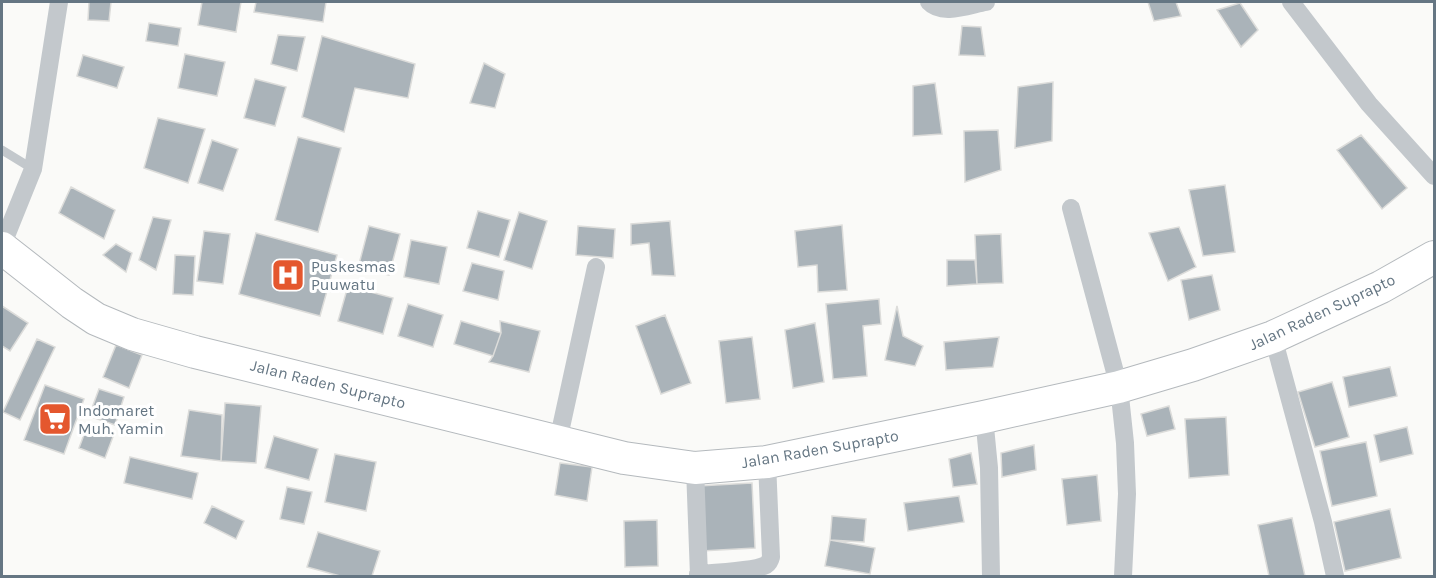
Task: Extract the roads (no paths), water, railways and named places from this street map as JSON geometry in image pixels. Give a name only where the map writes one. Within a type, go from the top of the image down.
[{"type":"highway","name":"Jalan Raden Suprapto","points":[[2,247],[72,303],[96,319],[132,334],[195,352],[624,458],[694,468],[767,462],[1119,387],[1273,338],[1380,287],[1434,257]]},
{"type":"street","points":[[2,247],[33,169],[59,2]]},
{"type":"street","points":[[929,2],[935,8],[945,9],[986,2]]},
{"type":"street","points":[[1291,2],[1369,104],[1434,176]]},
{"type":"street","points":[[1071,208],[1119,387],[1127,476],[1124,576]]},
{"type":"street","points":[[558,441],[596,267]]},
{"type":"street","points":[[1273,338],[1323,522],[1335,576]]},
{"type":"street","points":[[984,417],[990,468],[991,576]]},
{"type":"street","points":[[694,468],[699,575],[756,568],[770,561],[767,462]]},
{"type":"lane","points":[[2,150],[33,169]]},
{"type":"place","name":"Puskesmas Puuwatu","points":[[288,275]]},
{"type":"place","name":"Indomaret Muh. Yamin","points":[[55,419]]}]
